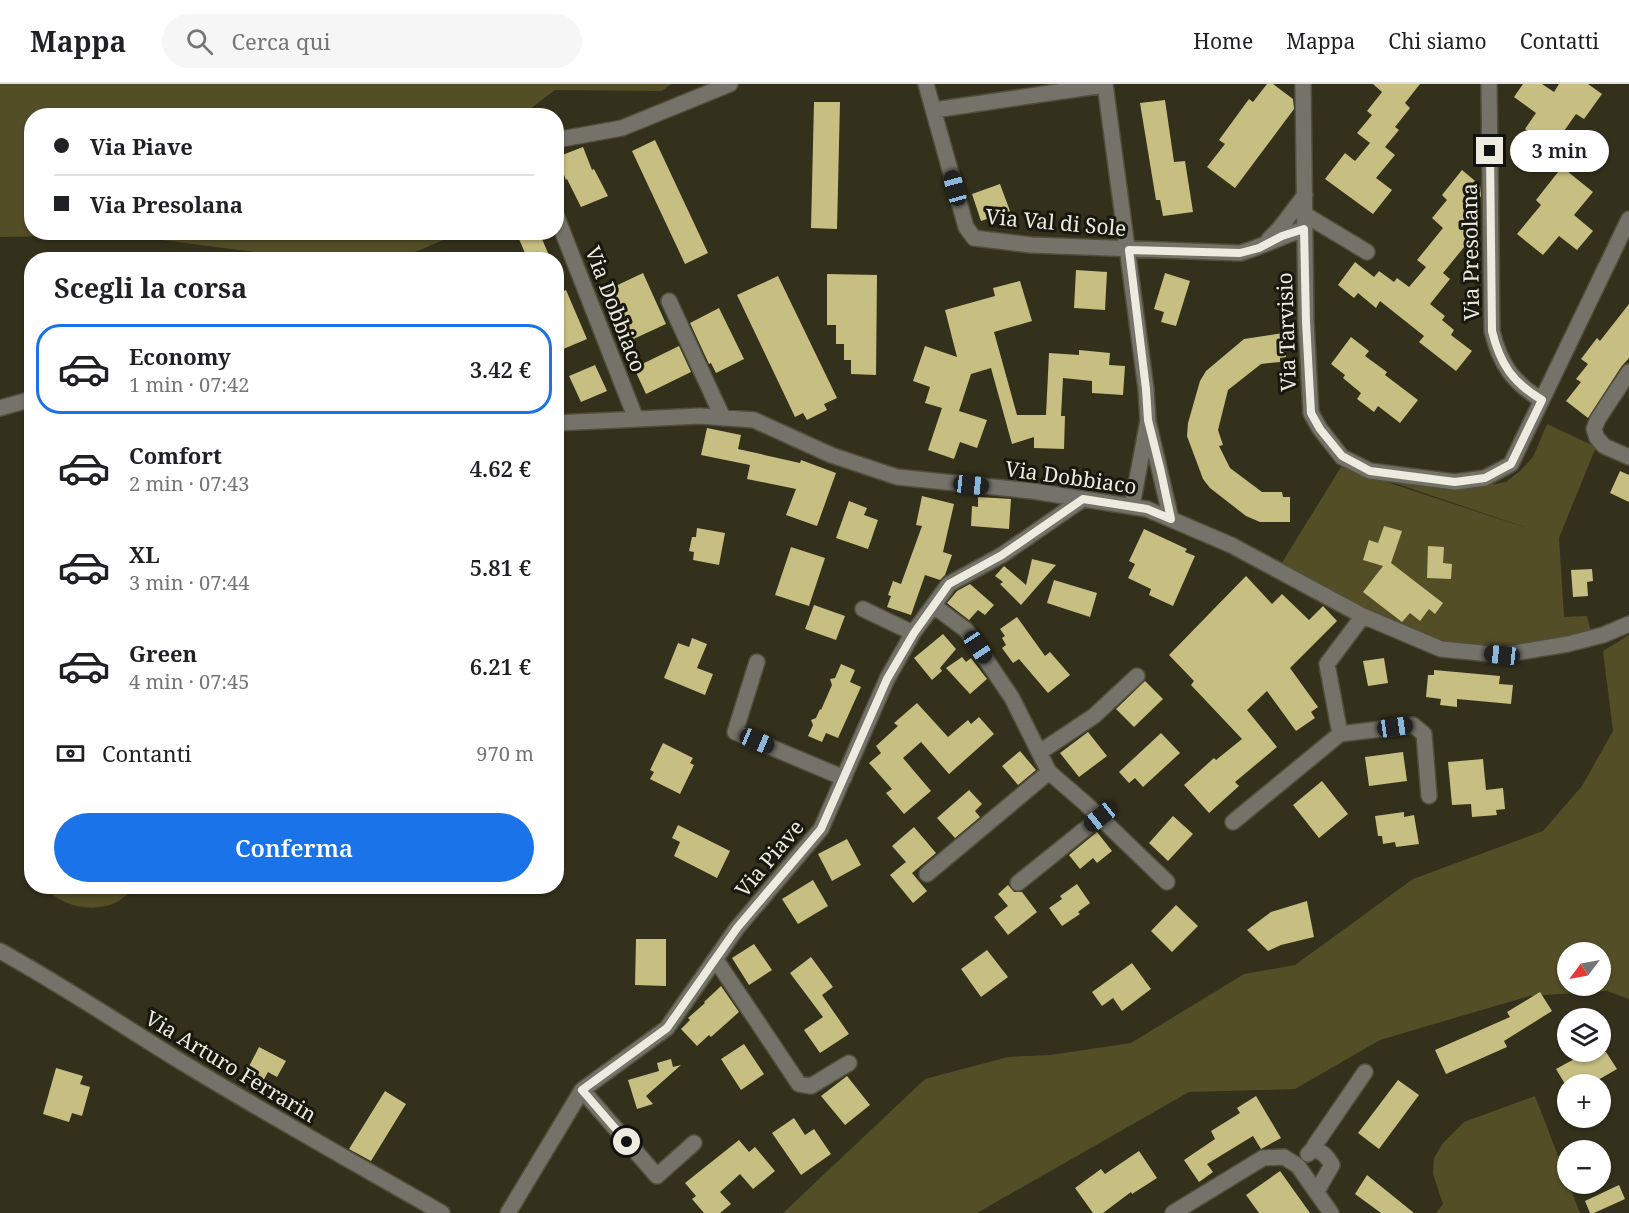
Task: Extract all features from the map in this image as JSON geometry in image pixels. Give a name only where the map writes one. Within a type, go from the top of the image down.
[{"type":"street","points":[[564,139],[622,128],[730,84]]},
{"type":"street","name":"Via Val di Sole","points":[[926,84],[966,227],[974,237],[1031,245],[1240,253],[1259,248],[1304,221]]},
{"type":"street","name":"Via Tarvisio","points":[[1303,84],[1306,322],[1311,413],[1320,429],[1342,456],[1370,471],[1455,482],[1485,478],[1511,464],[1629,219]]},
{"type":"street","name":"Via Presolana","points":[[1489,84],[1492,331],[1498,354],[1510,372],[1531,393],[1542,400]]},
{"type":"street","points":[[934,111],[1105,85],[1129,250],[1148,420],[1171,519]]},
{"type":"street","points":[[1259,248],[1280,228],[1305,195]]},
{"type":"street","points":[[1304,221],[1367,252]]},
{"type":"street","name":"Via Dobbiaco","points":[[564,235],[636,419]]},
{"type":"street","points":[[669,301],[723,418]]},
{"type":"street","points":[[1629,372],[1598,419],[1594,429],[1597,438],[1604,446],[1629,457]]},
{"type":"street","points":[[0,408],[24,401]]},
{"type":"street","name":"Via Dobbiaco","points":[[564,423],[700,416],[754,420],[831,454],[897,477],[1032,491],[1147,509],[1231,545],[1363,616],[1441,649],[1502,655],[1580,641],[1603,635],[1629,624]]},
{"type":"street","points":[[1132,506],[1148,420]]},
{"type":"street","name":"Via Piave","points":[[508,1213],[582,1090],[667,1028],[737,928],[821,829],[887,679],[914,633],[949,584],[1002,555],[1083,499]]},
{"type":"street","points":[[934,606],[966,630],[1012,698],[1049,772],[1100,817],[1167,882]]},
{"type":"street","points":[[862,609],[914,633]]},
{"type":"street","points":[[1340,734],[1327,664],[1363,616]]},
{"type":"street","points":[[757,662],[735,732],[844,778]]},
{"type":"street","points":[[1040,752],[1094,716],[1137,676]]},
{"type":"street","points":[[1233,822],[1340,734],[1413,724],[1424,734],[1429,795]]},
{"type":"street","points":[[927,874],[1049,772]]},
{"type":"street","points":[[1018,883],[1100,817]]},
{"type":"street","name":"Via Arturo Ferrarin","points":[[0,951],[324,1147],[442,1213]]},
{"type":"street","points":[[716,960],[799,1084],[811,1086],[849,1063]]},
{"type":"street","points":[[1298,1166],[1313,1149],[1365,1072]]},
{"type":"street","points":[[582,1090],[657,1176],[694,1143]]},
{"type":"street","points":[[1313,1149],[1321,1151],[1332,1166],[1317,1191]]},
{"type":"street","points":[[1173,1213],[1263,1158],[1284,1157],[1298,1166],[1331,1213]]},
{"type":"shaded area","points":[[0,84],[671,84],[662,91],[555,90],[531,108],[24,108],[24,237],[0,237]]},
{"type":"shaded area","points":[[163,240],[443,240],[415,252],[254,252]]},
{"type":"shaded area","points":[[1547,424],[1596,447],[1559,538],[1564,617],[1587,616],[1591,632],[1526,647],[1443,644],[1278,569],[1341,467],[1542,533],[1383,479],[1474,488],[1506,482],[1533,457]]},
{"type":"shaded area","points":[[1629,635],[1629,999],[1611,992],[1611,942],[1557,942],[1557,994],[1529,996],[1380,1040],[1295,1089],[1189,1092],[977,1213],[783,1213],[925,1079],[1008,1057],[1050,1055],[1131,1043],[1244,974],[1295,965],[1413,879],[1543,831],[1582,786],[1613,731],[1603,651]]},
{"type":"shaded area","points":[[127,894],[114,903],[89,908],[64,902],[53,895]]},
{"type":"shaded area","points":[[1535,1096],[1557,1153],[1557,1194],[1573,1194],[1580,1213],[1436,1213],[1443,1204],[1433,1174],[1434,1158],[1443,1143],[1464,1122]]},
{"type":"building","points":[[1267,84],[1273,84],[1293,99],[1294,109],[1235,188],[1207,167],[1225,144],[1219,140],[1249,99],[1253,102]]},
{"type":"building","points":[[1373,84],[1420,84],[1405,103],[1410,108],[1395,127],[1399,130],[1385,147],[1395,155],[1376,178],[1392,190],[1373,214],[1325,179],[1345,153],[1355,161],[1370,143],[1357,133],[1372,115],[1367,111],[1382,92]]},
{"type":"building","points":[[1523,84],[1542,84],[1554,92],[1559,84],[1588,84],[1602,94],[1584,119],[1576,114],[1552,148],[1525,129],[1536,113],[1514,97]]},
{"type":"building","points":[[1165,100],[1174,162],[1185,161],[1193,212],[1163,216],[1160,200],[1156,200],[1140,103]]},
{"type":"building","points":[[814,102],[840,102],[837,229],[811,228]]},
{"type":"building","points":[[655,140],[708,253],[685,264],[632,151]]},
{"type":"building","points":[[583,147],[592,170],[594,169],[608,196],[581,207],[564,175],[564,154]]},
{"type":"building","points":[[1562,167],[1593,192],[1574,215],[1593,231],[1577,250],[1559,236],[1543,255],[1517,234],[1541,205],[1536,200]]},
{"type":"building","points":[[1462,170],[1480,185],[1481,196],[1470,210],[1475,214],[1463,229],[1473,236],[1443,273],[1450,279],[1430,304],[1445,316],[1442,320],[1454,330],[1451,335],[1472,351],[1456,371],[1419,342],[1424,336],[1380,301],[1376,308],[1358,293],[1354,298],[1338,285],[1355,262],[1374,277],[1379,271],[1394,282],[1397,278],[1409,287],[1426,267],[1417,260],[1443,228],[1432,218],[1447,200],[1442,195]]},
{"type":"building","points":[[1000,184],[1010,211],[981,221],[972,194]]},
{"type":"building","points":[[519,240],[542,240],[548,252],[525,252]]},
{"type":"building","points":[[1076,270],[1107,272],[1105,310],[1074,308]]},
{"type":"building","points":[[643,273],[666,324],[627,342],[605,291]]},
{"type":"building","points":[[1165,273],[1190,281],[1176,326],[1161,322],[1164,312],[1154,309]]},
{"type":"building","points":[[827,274],[877,275],[876,375],[851,374],[851,360],[844,360],[844,344],[836,344],[836,325],[827,325]]},
{"type":"building","points":[[778,276],[837,398],[824,404],[827,410],[807,420],[803,413],[795,417],[737,295]]},
{"type":"building","points":[[1020,281],[1032,321],[994,332],[1017,415],[1046,415],[1049,353],[1079,355],[1079,350],[1110,353],[1109,365],[1125,366],[1123,395],[1092,393],[1092,381],[1063,378],[1061,416],[1065,416],[1064,449],[1034,448],[1034,437],[1012,444],[991,368],[971,374],[959,411],[987,420],[977,448],[960,442],[954,459],[928,450],[942,408],[925,403],[930,387],[913,381],[925,346],[957,357],[945,310],[995,296],[993,288]]},
{"type":"building","points":[[566,290],[587,339],[564,349],[564,291]]},
{"type":"building","points":[[1629,304],[1629,358],[1588,418],[1566,401],[1581,382],[1576,379],[1588,364],[1581,359],[1597,338],[1600,341]]},
{"type":"building","points":[[719,308],[744,359],[716,373],[711,363],[709,364],[690,323]]},
{"type":"building","points":[[1284,333],[1286,357],[1280,358],[1280,362],[1261,364],[1228,390],[1218,430],[1223,445],[1219,446],[1230,468],[1262,492],[1282,492],[1283,497],[1290,497],[1290,522],[1260,522],[1246,516],[1210,488],[1203,479],[1187,436],[1188,423],[1200,381],[1206,371],[1244,339]]},
{"type":"building","points":[[1351,337],[1369,351],[1365,356],[1387,372],[1385,375],[1418,400],[1400,423],[1378,406],[1374,412],[1357,399],[1361,393],[1343,378],[1345,375],[1331,364]]},
{"type":"building","points":[[679,346],[691,372],[646,394],[634,368]]},
{"type":"building","points":[[595,365],[607,391],[581,402],[569,376]]},
{"type":"building","points":[[707,428],[741,435],[738,449],[800,463],[801,460],[836,473],[817,526],[786,515],[796,489],[747,479],[750,465],[701,455]]},
{"type":"building","points":[[1620,471],[1629,475],[1629,502],[1610,493]]},
{"type":"building","points":[[922,496],[954,504],[943,552],[952,555],[945,575],[940,580],[925,575],[911,615],[887,607],[891,596],[888,595],[893,581],[901,584],[922,526],[916,525]]},
{"type":"building","points":[[978,497],[1011,499],[1009,529],[971,526],[972,506],[978,507]]},
{"type":"building","points":[[849,501],[867,508],[864,515],[878,520],[868,549],[836,538]]},
{"type":"building","points":[[1384,526],[1402,531],[1391,563],[1443,603],[1435,614],[1429,609],[1420,621],[1410,613],[1402,622],[1363,592],[1383,566],[1363,560],[1369,540],[1378,543]]},
{"type":"building","points":[[697,528],[725,533],[719,565],[693,560],[694,552],[689,551],[692,537],[696,537]]},
{"type":"building","points":[[1144,529],[1187,549],[1185,552],[1195,556],[1173,606],[1149,595],[1151,589],[1128,578],[1135,564],[1129,561]]},
{"type":"building","points":[[1428,546],[1444,547],[1443,563],[1452,564],[1451,579],[1427,578]]},
{"type":"building","points":[[791,547],[825,558],[809,606],[775,595]]},
{"type":"building","points":[[1032,559],[1056,565],[1021,605],[1000,584],[1003,582],[995,576],[1004,566],[1026,585]]},
{"type":"building","points":[[1592,569],[1593,581],[1587,582],[1588,596],[1573,597],[1571,570]]},
{"type":"building","points":[[1246,576],[1272,604],[1282,594],[1309,620],[1323,606],[1337,621],[1290,668],[1318,707],[1311,712],[1315,718],[1296,731],[1267,691],[1247,710],[1277,747],[1235,782],[1239,786],[1209,813],[1184,785],[1214,758],[1216,760],[1242,739],[1191,685],[1194,681],[1169,655]]},
{"type":"building","points":[[1054,580],[1097,593],[1090,617],[1047,603]]},
{"type":"building","points":[[970,584],[994,605],[985,615],[978,610],[969,620],[947,603],[957,591]]},
{"type":"building","points":[[814,605],[845,616],[836,640],[805,629]]},
{"type":"building","points":[[1017,617],[1045,656],[1050,652],[1070,675],[1048,693],[1019,659],[1013,663],[1002,648],[1006,645],[1002,638],[1005,636],[1000,629]]},
{"type":"building","points":[[943,634],[956,649],[940,668],[942,671],[932,680],[914,658]]},
{"type":"building","points":[[692,638],[707,644],[697,668],[713,674],[705,695],[664,678],[678,643],[689,647]]},
{"type":"building","points":[[962,657],[966,662],[971,658],[987,679],[970,694],[946,668]]},
{"type":"building","points":[[1384,658],[1388,683],[1368,686],[1363,661]]},
{"type":"building","points":[[841,664],[855,670],[850,682],[861,687],[838,738],[826,733],[822,742],[808,736],[813,725],[811,720],[816,718],[821,710],[832,685],[830,679],[835,678]]},
{"type":"building","points":[[1434,670],[1500,676],[1499,684],[1513,685],[1511,704],[1457,699],[1457,707],[1440,705],[1441,699],[1426,697],[1428,675],[1434,675]]},
{"type":"building","points":[[1145,681],[1163,699],[1134,727],[1116,709]]},
{"type":"building","points":[[917,703],[948,737],[968,720],[971,724],[979,717],[994,734],[949,774],[921,742],[903,758],[931,791],[904,814],[886,793],[892,789],[869,763],[881,753],[876,746],[898,726],[894,723]]},
{"type":"building","points":[[1088,732],[1107,756],[1079,777],[1060,753]]},
{"type":"building","points":[[1161,733],[1180,753],[1143,787],[1135,778],[1129,783],[1119,772]]},
{"type":"building","points":[[663,743],[693,758],[690,763],[694,765],[680,794],[650,779],[654,772],[650,770]]},
{"type":"building","points":[[1020,751],[1036,770],[1018,785],[1002,766]]},
{"type":"building","points":[[1403,752],[1407,781],[1369,786],[1365,757]]},
{"type":"building","points":[[1483,759],[1486,790],[1503,788],[1505,809],[1496,810],[1497,815],[1472,817],[1471,804],[1452,805],[1448,762]]},
{"type":"building","points":[[1322,781],[1348,814],[1319,838],[1293,805]]},
{"type":"building","points":[[969,790],[982,804],[975,811],[980,817],[955,838],[937,818]]},
{"type":"building","points":[[1404,812],[1404,817],[1414,815],[1419,844],[1396,847],[1395,842],[1383,844],[1382,836],[1378,836],[1375,816]]},
{"type":"building","points":[[1173,816],[1193,834],[1168,861],[1149,843]]},
{"type":"building","points":[[678,825],[730,851],[717,878],[674,856],[680,842],[672,838]]},
{"type":"building","points":[[914,827],[936,853],[912,873],[927,891],[913,903],[890,875],[906,862],[892,846]]},
{"type":"building","points":[[1097,832],[1112,851],[1097,863],[1093,858],[1080,869],[1069,855]]},
{"type":"building","points":[[847,839],[861,865],[832,881],[818,854]]},
{"type":"building","points":[[813,880],[828,906],[798,924],[782,899]]},
{"type":"building","points":[[1077,884],[1090,903],[1078,912],[1080,914],[1062,926],[1049,908],[1062,899],[1060,896]]},
{"type":"building","points":[[1008,885],[1014,892],[1022,892],[1037,912],[1008,935],[994,917],[1008,906],[998,894]]},
{"type":"building","points":[[1307,901],[1314,937],[1281,945],[1268,951],[1247,930],[1271,912]]},
{"type":"building","points":[[1176,905],[1198,926],[1172,952],[1151,931]]},
{"type":"building","points":[[636,939],[666,939],[666,986],[635,985]]},
{"type":"building","points":[[754,944],[772,970],[749,985],[732,958]]},
{"type":"building","points":[[987,950],[1008,977],[981,997],[961,969]]},
{"type":"building","points":[[811,957],[833,987],[822,995],[849,1034],[820,1053],[804,1030],[823,1017],[790,973]]},
{"type":"building","points":[[1132,963],[1151,989],[1122,1011],[1113,998],[1102,1006],[1092,992]]},
{"type":"building","points":[[721,986],[739,1012],[711,1037],[709,1035],[697,1046],[681,1029],[690,1020],[688,1018]]},
{"type":"building","points":[[1540,992],[1552,1011],[1504,1041],[1507,1047],[1446,1074],[1435,1050],[1510,1017],[1507,1012]]},
{"type":"building","points":[[744,1044],[764,1074],[741,1090],[721,1059]]},
{"type":"building","points":[[259,1047],[286,1061],[277,1077],[268,1072],[262,1083],[245,1074]]},
{"type":"building","points":[[671,1059],[673,1067],[681,1065],[646,1096],[653,1104],[637,1109],[628,1080],[659,1071],[657,1063]]},
{"type":"building","points":[[1611,1060],[1617,1069],[1608,1074],[1559,1074],[1556,1069],[1569,1062],[1611,1062]]},
{"type":"building","points":[[56,1068],[83,1076],[80,1084],[90,1087],[82,1116],[72,1113],[69,1122],[43,1114]]},
{"type":"building","points":[[847,1076],[870,1105],[845,1125],[821,1096]]},
{"type":"building","points":[[1398,1080],[1419,1095],[1379,1149],[1358,1133]]},
{"type":"building","points":[[385,1091],[406,1104],[371,1161],[349,1149]]},
{"type":"building","points":[[1256,1096],[1281,1138],[1261,1149],[1253,1136],[1207,1164],[1213,1172],[1199,1182],[1184,1160],[1215,1139],[1211,1131],[1240,1113],[1237,1108]]},
{"type":"building","points":[[794,1118],[805,1135],[814,1129],[831,1154],[801,1175],[772,1133]]},
{"type":"building","points":[[739,1140],[749,1152],[755,1147],[775,1171],[753,1189],[740,1174],[720,1192],[731,1204],[720,1213],[704,1213],[692,1199],[696,1196],[685,1183]]},
{"type":"building","points":[[1139,1151],[1157,1178],[1132,1194],[1131,1192],[1103,1213],[1093,1213],[1075,1188],[1101,1169],[1105,1174]]},
{"type":"building","points":[[1280,1171],[1310,1213],[1259,1213],[1246,1195]]},
{"type":"building","points":[[1367,1175],[1414,1213],[1381,1213],[1355,1194]]},
{"type":"building","points":[[1619,1185],[1625,1199],[1590,1213],[1585,1201],[1600,1194],[1611,1194],[1611,1189]]},
{"type":"route","points":[[627,1142],[582,1090],[667,1028],[737,928],[821,829],[887,679],[914,633],[949,584],[1002,555],[1083,499],[1147,509],[1171,519],[1148,420],[1129,250],[1240,253],[1259,248],[1282,236],[1304,229],[1311,413],[1320,429],[1342,456],[1370,471],[1455,482],[1485,478],[1511,464],[1542,400],[1515,379],[1504,364],[1498,354],[1492,331],[1490,151]]}]
